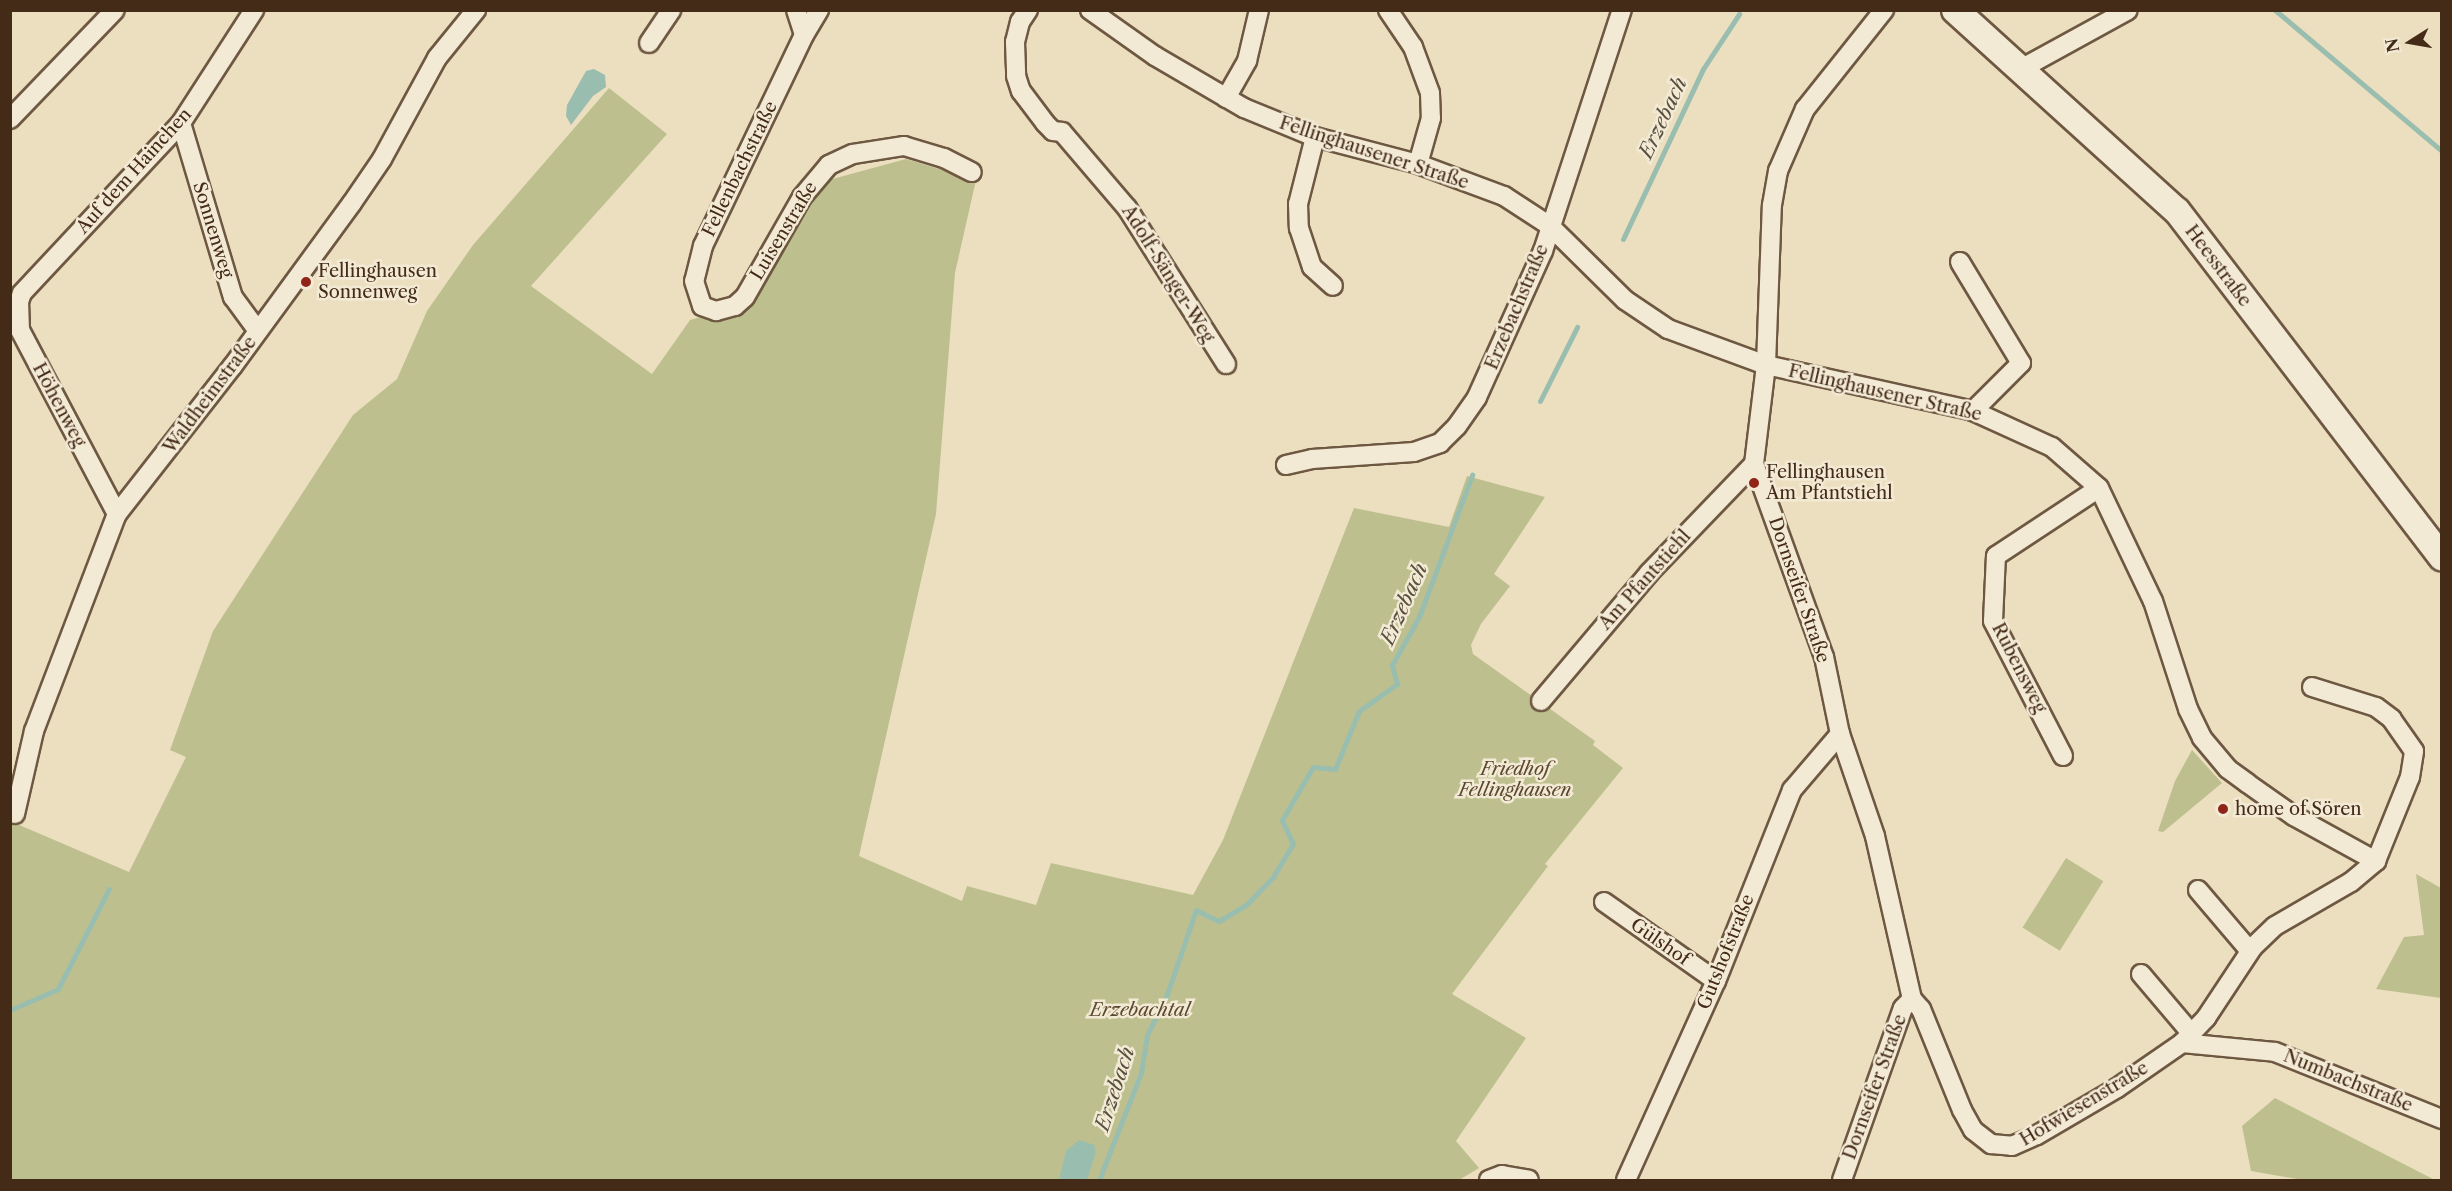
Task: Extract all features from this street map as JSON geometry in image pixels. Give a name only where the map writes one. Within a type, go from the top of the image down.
[{"type":"main road","name":"Heesstraße","points":[[1955,10],[2177,211],[2442,557]]},
{"type":"street","points":[[10,119],[115,10]]},
{"type":"street","name":"Auf dem Hainchen","points":[[22,293],[181,123],[254,10]]},
{"type":"street","name":"Waldheimstraße","points":[[15,814],[34,731],[117,514],[258,331],[358,194],[437,58],[476,10]]},
{"type":"street","points":[[649,43],[671,10]]},
{"type":"street","points":[[796,10],[804,35]]},
{"type":"street","name":"Fellenbachstraße","points":[[702,306],[694,281],[704,246],[804,35],[819,10]]},
{"type":"street","name":"Adolf-Sänger-Weg","points":[[1028,10],[1020,22],[1015,42],[1016,76],[1021,91],[1045,123],[1053,131],[1062,132],[1127,208],[1226,364]]},
{"type":"street","name":"Fellinghausener Straße","points":[[1090,10],[1155,56],[1226,98],[1315,137],[1418,164],[1504,196],[1550,225],[1624,300],[1648,318],[1668,329],[1766,365],[1973,411],[2052,447],[2099,488],[2153,601],[2187,709],[2202,738],[2228,769],[2247,783],[2294,816],[2376,861]]},
{"type":"street","points":[[1226,98],[1247,61],[1259,10]]},
{"type":"street","points":[[1388,10],[1413,47],[1430,93],[1431,118],[1418,164]]},
{"type":"street","name":"Erzebachstraße","points":[[1286,465],[1312,459],[1414,452],[1449,436],[1477,398],[1543,251],[1622,10]]},
{"type":"street","name":"Dornseifer Straße","points":[[1842,1180],[1903,1008],[1912,999],[1875,837],[1840,734],[1824,657],[1754,464],[1766,365],[1772,205],[1778,171],[1805,109],[1884,10]]},
{"type":"street","points":[[2019,70],[2128,10]]},
{"type":"street","name":"Sonnenweg","points":[[181,123],[233,297],[258,331]]},
{"type":"street","points":[[1315,137],[1298,204],[1299,228],[1312,267],[1333,286]]},
{"type":"street","name":"Luisenstraße","points":[[702,306],[716,311],[735,306],[745,297],[802,197],[830,165],[853,154],[904,146],[917,147],[972,172]]},
{"type":"street","points":[[1960,262],[2021,363],[1973,411]]},
{"type":"street","name":"Höhenweg","points":[[22,293],[14,319],[117,514]]},
{"type":"street","name":"Am Pfantstiehl","points":[[1540,701],[1649,573],[1754,464]]},
{"type":"street","name":"Rubensweg","points":[[2063,756],[1993,621],[1996,556],[2099,488]]},
{"type":"street","points":[[2312,687],[2376,707],[2407,737],[2414,752],[2410,777],[2376,861]]},
{"type":"street","name":"Gutshofstraße","points":[[1626,1180],[1716,981],[1792,790],[1840,734]]},
{"type":"street","name":"Hofwiesenstraße","points":[[1912,999],[1921,1009],[1962,1110],[1973,1131],[1991,1144],[2012,1146],[2037,1135],[2117,1088],[2186,1038],[2206,1018],[2250,951],[2275,926],[2351,882],[2376,861]]},
{"type":"street","points":[[2198,890],[2250,951]]},
{"type":"street","name":"Gülshof","points":[[1604,903],[1716,981]]},
{"type":"street","points":[[2141,974],[2186,1038]]},
{"type":"street","name":"Numbachstraße","points":[[2186,1038],[2275,1052],[2442,1119]]},
{"type":"street","points":[[1489,1180],[1502,1175],[1528,1180]]},
{"type":"green space","points":[[609,88],[667,134],[531,286],[652,374],[690,320],[724,310],[825,181],[906,159],[976,180],[955,273],[936,514],[859,856],[962,901],[967,886],[1036,905],[1051,863],[1193,895],[1223,840],[1354,508],[1449,527],[1467,476],[1545,497],[1494,574],[1510,586],[1481,624],[1471,645],[1473,654],[1595,741],[1593,745],[1623,768],[1545,864],[1548,866],[1452,994],[1526,1038],[1456,1141],[1479,1168],[1459,1180],[11,1180],[10,821],[129,872],[186,757],[170,750],[213,631],[353,415],[397,379],[427,311],[473,245]]},
{"type":"green space","points":[[2192,750],[2222,783],[2163,832],[2158,831],[2175,781]]},
{"type":"green space","points":[[2066,858],[2103,881],[2060,951],[2023,928]]},
{"type":"green space","points":[[2416,874],[2441,888],[2441,998],[2376,989],[2404,937],[2424,935]]},
{"type":"green space","points":[[2275,1098],[2435,1180],[2303,1180],[2251,1171],[2242,1126]]},
{"type":"shaded area","points":[[594,69],[605,75],[606,87],[593,96],[571,125],[566,116],[567,105],[586,71]]},
{"type":"shaded area","points":[[1079,1140],[1094,1145],[1096,1152],[1087,1180],[1059,1180],[1066,1151]]},
{"type":"waterway","points":[[2275,10],[2442,151]]},
{"type":"waterway","name":"Erzebach","points":[[1623,239],[1703,69],[1739,14]]},
{"type":"waterway","name":"Erzebach","points":[[1540,401],[1577,327]]},
{"type":"waterway","name":"Erzebach","points":[[1099,1180],[1141,1073],[1147,1035],[1166,997],[1196,910],[1219,921],[1246,905],[1273,877],[1293,844],[1282,820],[1313,767],[1335,769],[1359,711],[1397,684],[1392,665],[1419,617],[1472,475]]},
{"type":"waterway","points":[[10,1010],[58,989],[109,889]]},
{"type":"place","name":"Fellinghausen Sonnenweg","points":[[306,282]]},
{"type":"place","name":"Fellinghausen Am Pfantstiehl","points":[[1754,483]]},
{"type":"place","name":"home of Sören","points":[[2223,809]]},
{"type":"park label","name":"Friedhof Fellinghausen","points":[[1515,780]]},
{"type":"park label","name":"Erzebachtal","points":[[1140,1010]]}]
